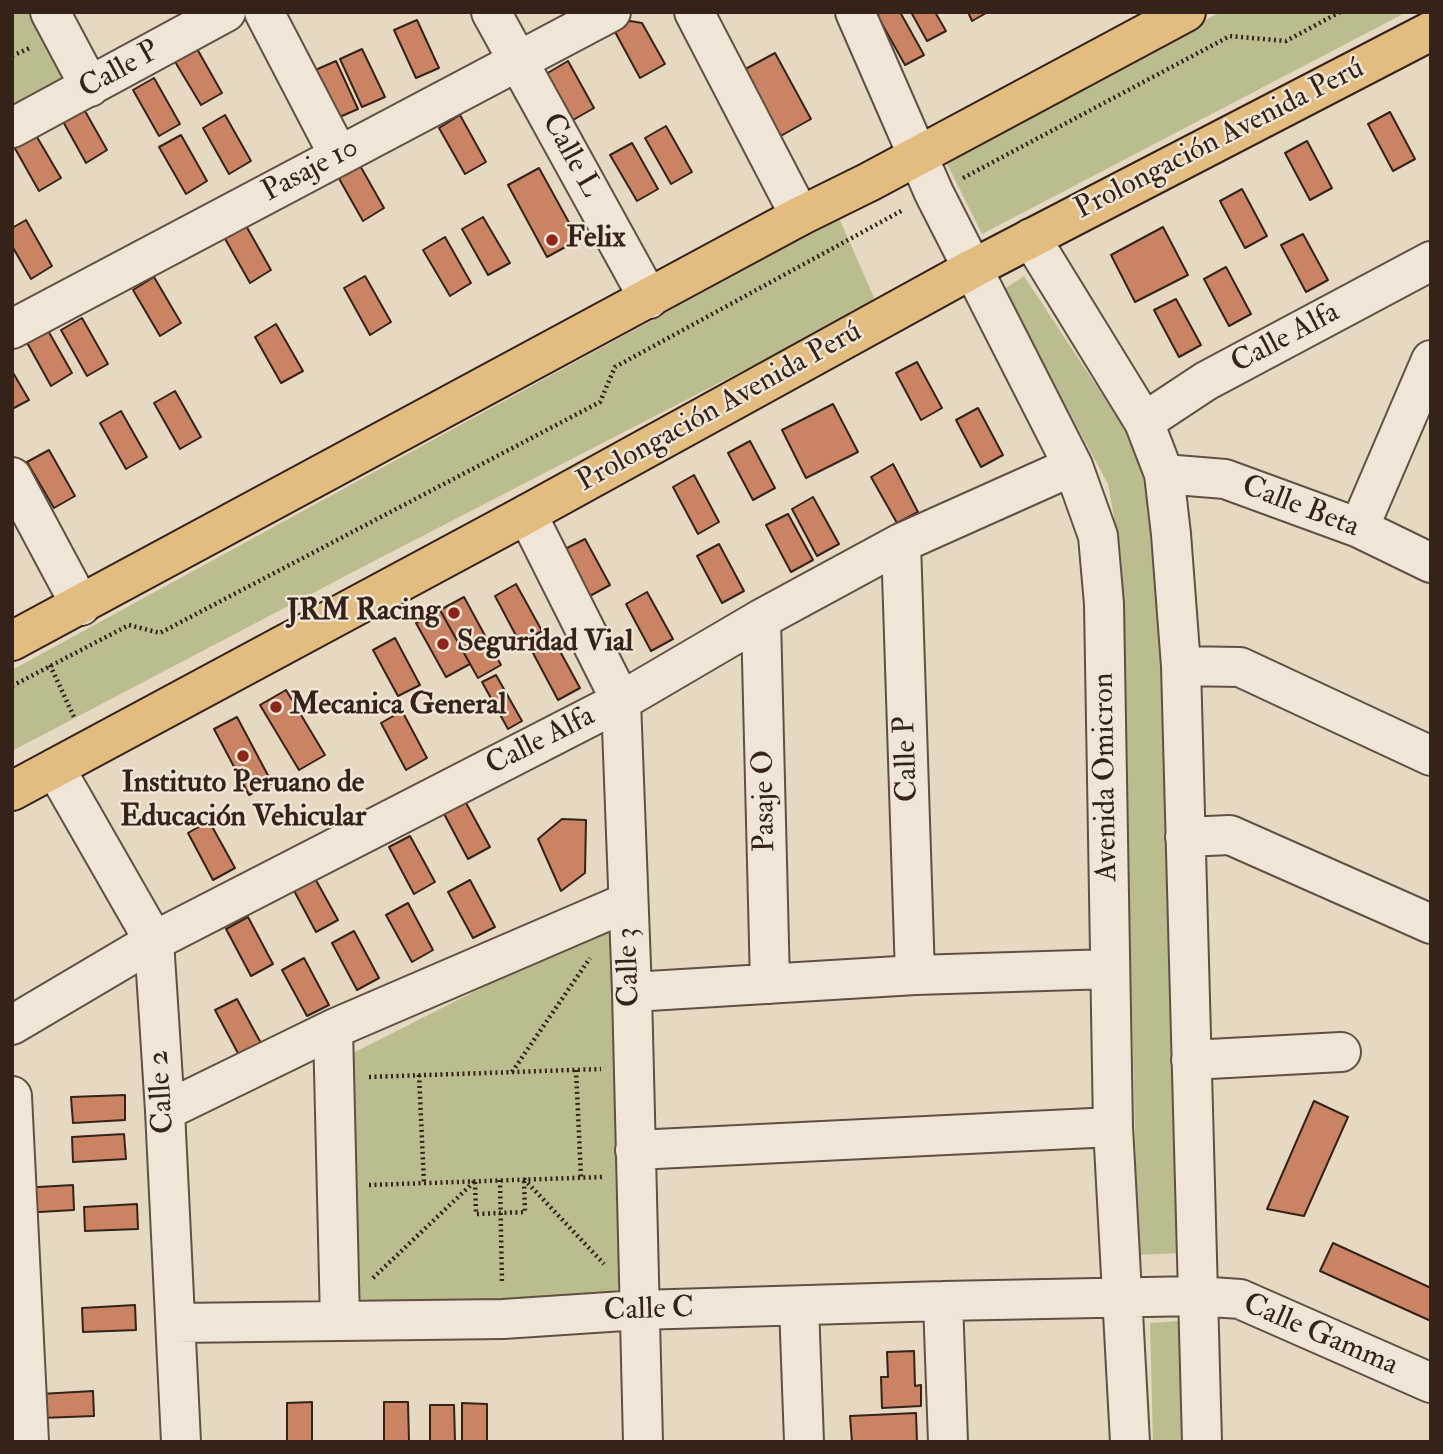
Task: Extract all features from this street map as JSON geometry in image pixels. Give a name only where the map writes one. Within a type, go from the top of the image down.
[{"type":"main road","points":[[27,634],[800,216],[869,182],[1186,12]]},
{"type":"main road","name":"Prolongación Avenida Perú","points":[[12,790],[527,514],[972,269],[1431,31]]},
{"type":"street","points":[[50,12],[90,87]]},
{"type":"street","name":"Calle P","points":[[12,128],[226,12]]},
{"type":"street","points":[[264,12],[340,156]]},
{"type":"street","name":"Calle L","points":[[491,12],[649,299]]},
{"type":"street","name":"Pasaje 10","points":[[12,329],[611,12]]},
{"type":"street","points":[[694,12],[800,216]]},
{"type":"street","name":"Avenida Omicron","points":[[855,12],[934,193],[1073,466],[1098,536],[1104,604],[1113,1127],[1130,1442]]},
{"type":"street","points":[[1031,238],[1144,422],[1164,474],[1181,666],[1202,1442]]},
{"type":"street","name":"Calle Alfa","points":[[1144,422],[1206,381],[1431,261]]},
{"type":"street","points":[[1359,528],[1431,360]]},
{"type":"street","name":"Calle Alfa","points":[[12,1026],[154,941],[621,701],[761,619],[901,543],[1073,466]]},
{"type":"street","name":"Calle Beta","points":[[1164,474],[1225,479],[1359,528],[1431,563]]},
{"type":"street","points":[[12,477],[81,606]]},
{"type":"street","name":"Calle 3","points":[[527,514],[621,701],[632,992],[643,1442]]},
{"type":"street","name":"Calle P","points":[[901,543],[915,975]]},
{"type":"street","name":"Pasaje O","points":[[761,619],[770,984]]},
{"type":"street","points":[[1181,666],[1240,667],[1431,756]]},
{"type":"street","name":"Calle 2","points":[[55,768],[154,941],[181,1442]]},
{"type":"street","points":[[1185,837],[1230,835],[1431,924]]},
{"type":"street","points":[[165,1111],[333,1029],[628,902]]},
{"type":"street","points":[[632,992],[915,975],[1110,969]]},
{"type":"street","points":[[333,1029],[340,1321]]},
{"type":"street","points":[[1191,1060],[1341,1052]]},
{"type":"street","points":[[12,1097],[29,1442]]},
{"type":"street","points":[[636,1163],[1113,1127]]},
{"type":"street","name":"Calle Gamma","points":[[1122,1297],[1197,1296],[1240,1299],[1431,1383]]},
{"type":"street","name":"Calle C","points":[[176,1323],[503,1319],[639,1310],[1122,1297]]},
{"type":"street","points":[[943,1301],[948,1442]]},
{"type":"street","points":[[799,1306],[804,1442]]},
{"type":"path","points":[[12,686],[129,625],[160,633],[588,409],[600,402],[615,367],[1230,36],[1286,41],[1340,12]]},
{"type":"path","points":[[27,634],[50,666],[89,750]]},
{"type":"path","points":[[512,1072],[596,949]]},
{"type":"path","points":[[335,1078],[603,1069]]},
{"type":"path","points":[[576,1070],[581,1177]]},
{"type":"path","points":[[419,1075],[424,1183]]},
{"type":"path","points":[[358,1185],[581,1177],[636,1163]]},
{"type":"path","points":[[500,1180],[503,1319]]},
{"type":"path","points":[[475,1181],[476,1214],[525,1212],[524,1180]]},
{"type":"path","points":[[524,1180],[605,1266]]},
{"type":"path","points":[[370,1282],[475,1181]]},
{"type":"green space","points":[[12,12],[43,12],[80,85],[12,121]]},
{"type":"green space","points":[[1220,12],[1407,12],[982,234],[945,160]]},
{"type":"green space","points":[[839,218],[876,302],[12,751],[12,670]]},
{"type":"green space","points":[[1024,276],[1128,434],[1156,512],[1182,1253],[1138,1255],[1121,556],[1108,484],[1003,290]]},
{"type":"green space","points":[[622,917],[636,1299],[355,1312],[351,1054]]},
{"type":"green space","points":[[1179,1321],[1183,1442],[1153,1442],[1150,1323]]},
{"type":"building","points":[[881,12],[900,12],[924,55],[905,65],[877,15]]},
{"type":"building","points":[[911,12],[935,12],[946,31],[927,41]]},
{"type":"building","points":[[968,12],[988,12],[972,21]]},
{"type":"building","points":[[417,20],[439,68],[416,78],[394,30]]},
{"type":"building","points":[[630,21],[642,23],[665,64],[640,78],[614,30]]},
{"type":"building","points":[[196,47],[222,93],[201,105],[174,60]]},
{"type":"building","points":[[362,49],[385,97],[362,107],[340,59]]},
{"type":"building","points":[[775,53],[811,119],[777,138],[740,72]]},
{"type":"building","points":[[336,61],[358,109],[335,119],[313,71]]},
{"type":"building","points":[[568,61],[594,108],[573,120],[546,74]]},
{"type":"building","points":[[154,78],[180,124],[159,136],[133,90]]},
{"type":"building","points":[[81,104],[107,150],[86,163],[60,116]]},
{"type":"building","points":[[1390,112],[1415,159],[1393,171],[1368,124]]},
{"type":"building","points":[[225,115],[251,161],[229,174],[203,128]]},
{"type":"building","points":[[460,115],[486,162],[465,174],[439,128]]},
{"type":"building","points":[[666,126],[692,172],[671,184],[645,138]]},
{"type":"building","points":[[34,132],[61,178],[39,191],[13,145]]},
{"type":"building","points":[[181,135],[207,181],[186,194],[159,147]]},
{"type":"building","points":[[1307,141],[1332,188],[1310,200],[1285,153]]},
{"type":"building","points":[[632,143],[658,189],[637,201],[610,155]]},
{"type":"building","points":[[358,162],[384,208],[363,221],[337,175]]},
{"type":"building","points":[[539,168],[572,228],[569,245],[547,257],[508,185]]},
{"type":"building","points":[[1242,189],[1267,236],[1245,248],[1220,201]]},
{"type":"building","points":[[483,217],[510,263],[488,275],[462,229]]},
{"type":"building","points":[[26,220],[52,266],[31,279],[12,246],[12,228]]},
{"type":"building","points":[[245,224],[271,270],[250,283],[224,237]]},
{"type":"building","points":[[1163,227],[1188,275],[1135,302],[1111,255]]},
{"type":"building","points":[[1303,234],[1328,280],[1306,292],[1281,245]]},
{"type":"building","points":[[445,237],[471,283],[450,296],[423,250]]},
{"type":"building","points":[[1226,267],[1251,314],[1229,326],[1204,279]]},
{"type":"building","points":[[365,276],[391,322],[370,335],[344,288]]},
{"type":"building","points":[[154,277],[181,323],[160,336],[133,290]]},
{"type":"building","points":[[1176,299],[1201,345],[1179,357],[1154,310]]},
{"type":"building","points":[[82,318],[108,364],[87,376],[61,330]]},
{"type":"building","points":[[276,324],[303,371],[281,383],[255,337]]},
{"type":"building","points":[[46,327],[72,373],[51,386],[25,339]]},
{"type":"building","points":[[917,362],[942,408],[921,420],[896,373]]},
{"type":"building","points":[[12,371],[29,400],[12,409]]},
{"type":"building","points":[[175,391],[201,437],[180,449],[154,403]]},
{"type":"building","points":[[833,404],[858,452],[806,478],[782,430]]},
{"type":"building","points":[[978,408],[1003,455],[981,467],[956,420]]},
{"type":"building","points":[[121,411],[147,457],[126,469],[100,423]]},
{"type":"building","points":[[750,441],[775,488],[753,500],[728,453]]},
{"type":"building","points":[[49,450],[75,496],[54,508],[27,462]]},
{"type":"building","points":[[893,464],[918,512],[897,523],[871,477]]},
{"type":"building","points":[[694,475],[719,522],[698,534],[673,487]]},
{"type":"building","points":[[813,497],[839,544],[817,556],[792,509]]},
{"type":"building","points":[[788,514],[813,560],[791,572],[766,525]]},
{"type":"building","points":[[585,539],[610,585],[588,597],[563,550]]},
{"type":"building","points":[[719,544],[744,591],[722,603],[697,556]]},
{"type":"building","points":[[516,584],[542,631],[520,643],[495,596]]},
{"type":"building","points":[[647,592],[673,639],[651,651],[626,604]]},
{"type":"building","points":[[464,597],[501,665],[478,678],[440,610]]},
{"type":"building","name":"Seguridad Vial","points":[[440,610],[470,664],[446,677],[416,623]]},
{"type":"building","points":[[395,638],[420,685],[398,696],[373,650]]},
{"type":"building","points":[[555,642],[580,688],[558,700],[533,653]]},
{"type":"building","points":[[496,675],[522,721],[508,729],[482,682]]},
{"type":"building","points":[[286,690],[325,755],[299,770],[260,705]]},
{"type":"building","points":[[402,711],[427,758],[406,770],[381,723]]},
{"type":"building","name":"Instituto Peruano de Educación Vehicular","points":[[237,717],[272,783],[249,795],[214,729]]},
{"type":"building","points":[[465,801],[490,847],[468,859],[443,812]]},
{"type":"building","points":[[562,819],[586,820],[585,873],[561,891],[538,839]]},
{"type":"building","points":[[209,821],[235,868],[213,880],[188,833]]},
{"type":"building","points":[[410,836],[435,882],[414,894],[389,847]]},
{"type":"building","points":[[312,873],[338,920],[316,932],[291,885]]},
{"type":"building","points":[[470,880],[495,927],[473,938],[448,892]]},
{"type":"building","points":[[408,903],[433,950],[412,962],[386,915]]},
{"type":"building","points":[[248,917],[273,964],[251,976],[226,929]]},
{"type":"building","points":[[354,931],[379,978],[357,990],[332,943]]},
{"type":"building","points":[[304,958],[329,1005],[307,1016],[282,970]]},
{"type":"building","points":[[237,999],[262,1045],[240,1057],[215,1010]]},
{"type":"building","points":[[125,1095],[125,1120],[73,1123],[71,1097]]},
{"type":"building","points":[[1314,1101],[1348,1117],[1304,1216],[1267,1209]]},
{"type":"building","points":[[124,1134],[126,1159],[73,1162],[72,1137]]},
{"type":"building","points":[[73,1185],[74,1210],[22,1213],[20,1188]]},
{"type":"building","points":[[137,1204],[138,1229],[85,1231],[84,1207]]},
{"type":"building","points":[[1333,1243],[1431,1288],[1431,1321],[1320,1271]]},
{"type":"building","points":[[135,1305],[136,1330],[83,1332],[82,1308]]},
{"type":"building","points":[[914,1351],[915,1386],[921,1385],[921,1406],[882,1408],[881,1377],[888,1377],[887,1352]]},
{"type":"building","points":[[93,1391],[94,1416],[41,1418],[40,1394]]},
{"type":"building","points":[[312,1402],[312,1442],[287,1442],[287,1403]]},
{"type":"building","points":[[384,1402],[408,1402],[409,1442],[384,1442]]},
{"type":"building","points":[[462,1403],[487,1404],[487,1442],[462,1442]]},
{"type":"building","points":[[430,1405],[454,1405],[455,1442],[430,1442]]},
{"type":"building","points":[[916,1413],[917,1442],[852,1442],[850,1416]]},
{"type":"place","name":"Felix","points":[[552,240]]},
{"type":"place","name":"JRM Racing","points":[[454,613]]},
{"type":"place","name":"Seguridad Vial","points":[[443,644]]},
{"type":"place","name":"Mecanica General","points":[[276,707]]},
{"type":"place","name":"Instituto Peruano de Educación Vehicular","points":[[243,756]]}]
